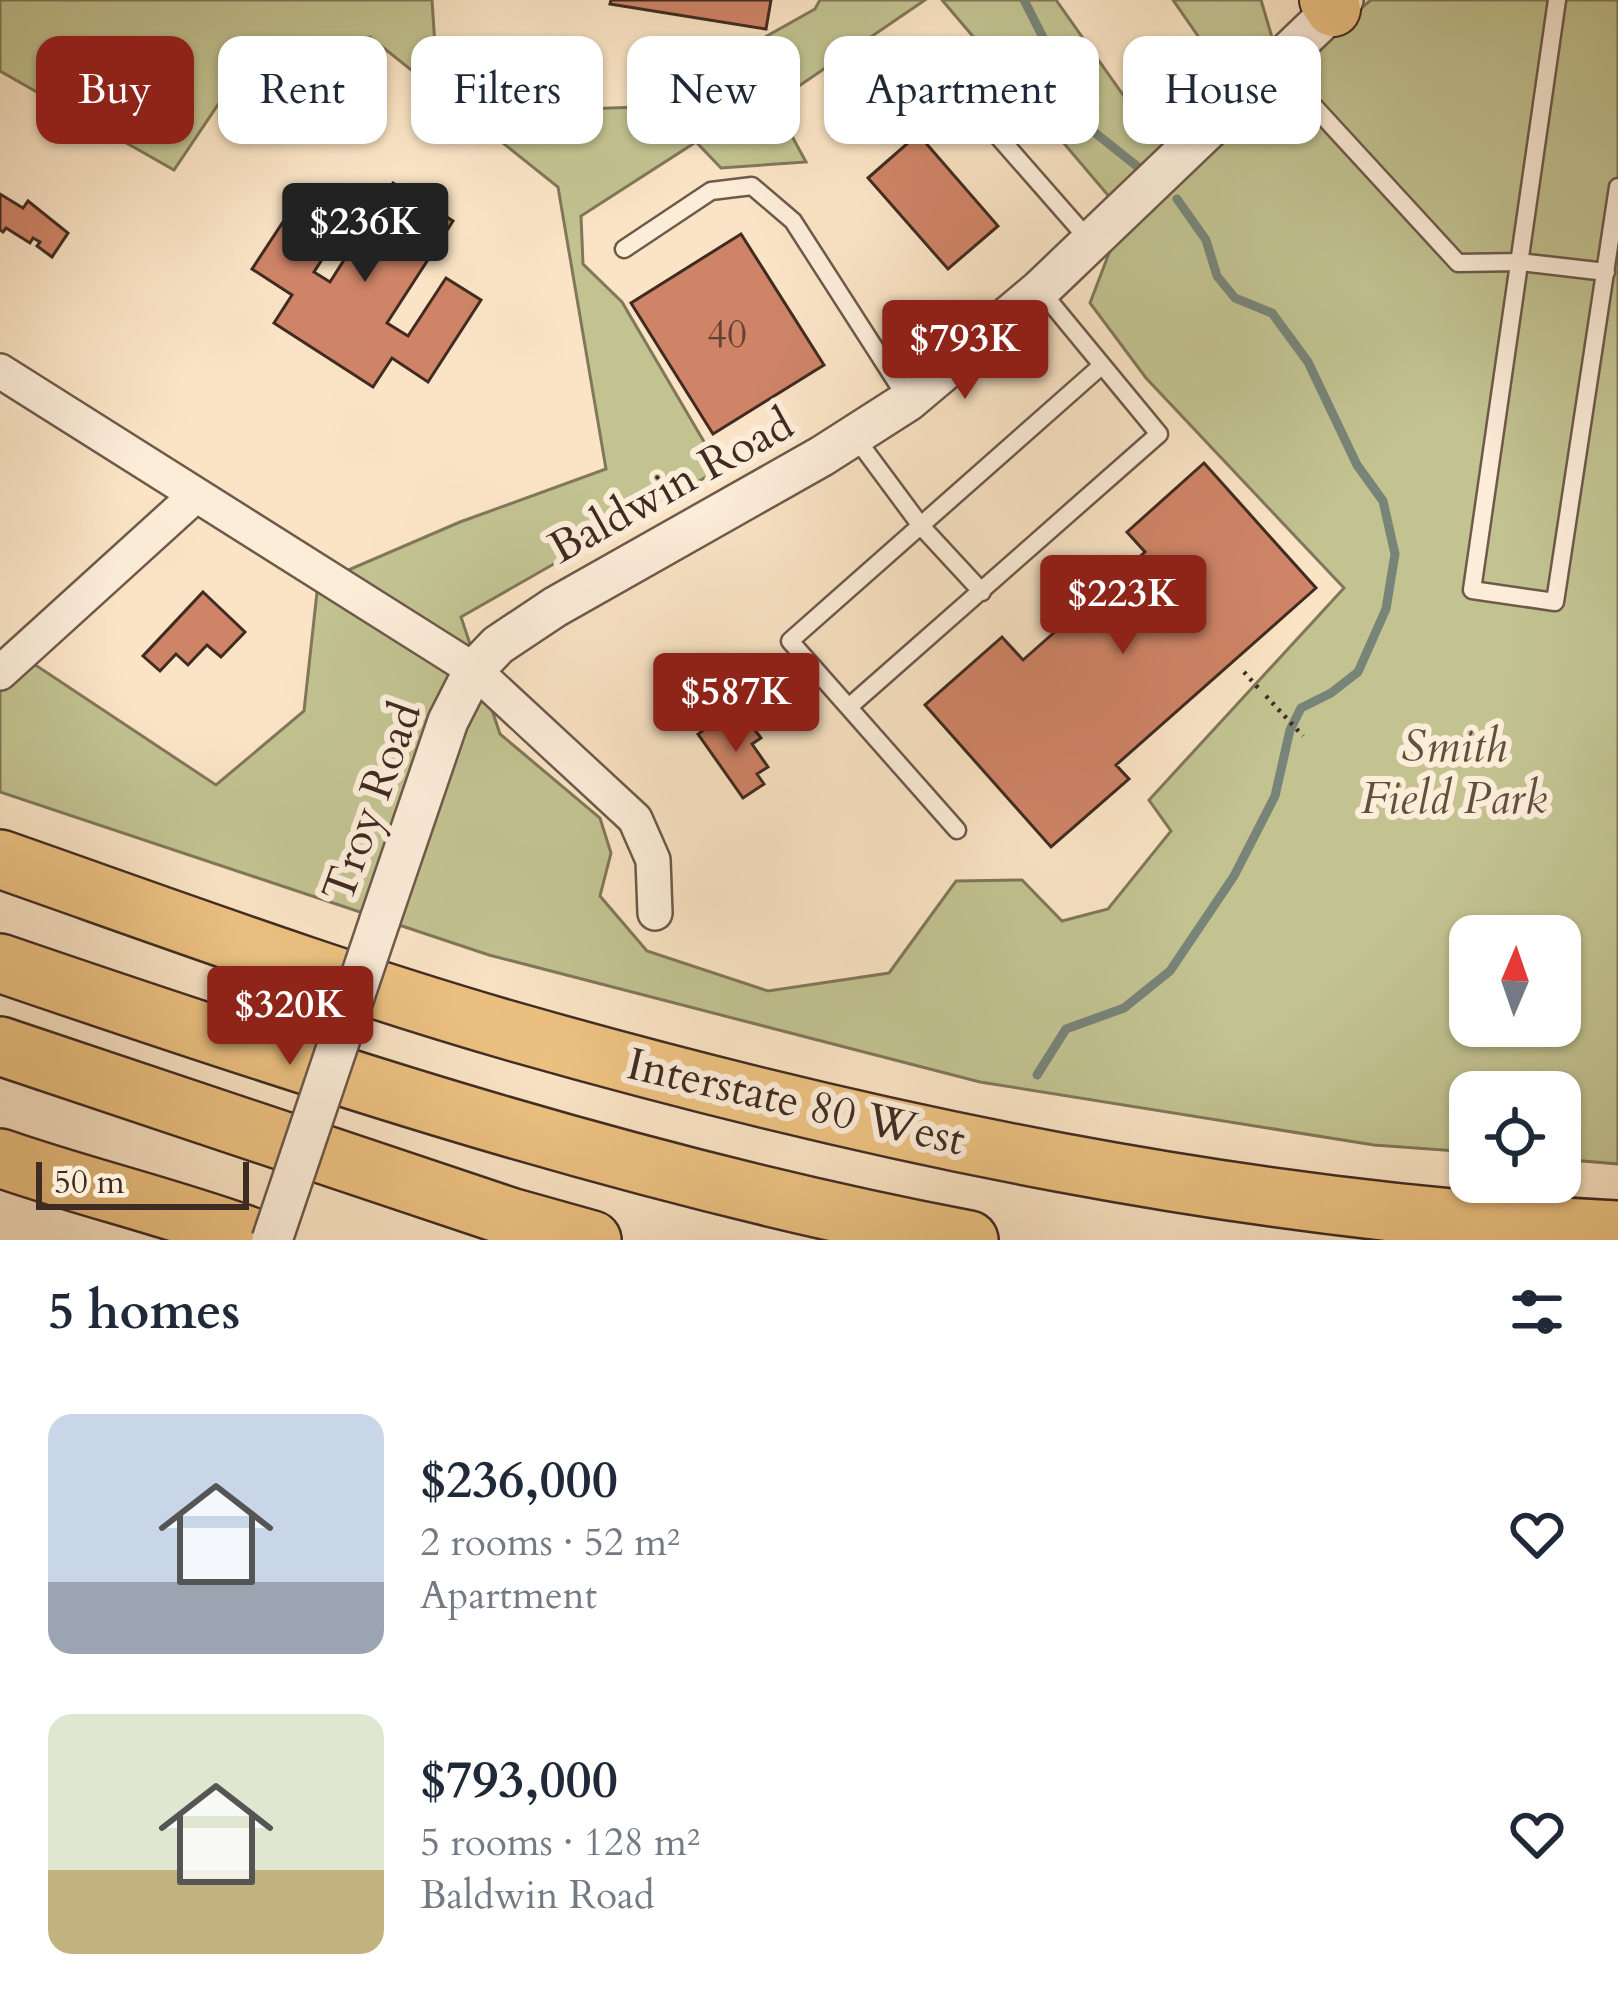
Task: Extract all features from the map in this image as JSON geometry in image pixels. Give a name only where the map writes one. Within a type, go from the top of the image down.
[{"type":"highway","name":"Interstate 80 West","points":[[0,859],[260,950],[510,1030],[733,1091],[1132,1174],[1409,1212],[1618,1230]]},
{"type":"highway","points":[[0,963],[524,1134],[693,1180],[969,1240]]},
{"type":"highway","points":[[0,1046],[510,1217],[592,1240]]},
{"type":"highway","points":[[0,1128],[112,1171],[149,1202]]},
{"type":"highway","points":[[0,1158],[260,1240]]},
{"type":"street","name":"Baldwin Road","points":[[1304,36],[1335,3]]},
{"type":"street","name":"Baldwin Road","points":[[474,670],[498,645],[555,607],[854,437],[908,401],[1040,290],[1193,144]]},
{"type":"street","name":"Troy Road","points":[[0,371],[474,670],[635,819],[653,860],[655,913]]},
{"type":"street","points":[[0,673],[196,495]]},
{"type":"street","name":"Troy Road","points":[[272,1240],[448,721],[474,670]]},
{"type":"lane","points":[[1557,0],[1472,590],[1555,602],[1618,187]]},
{"type":"lane","points":[[1321,115],[1457,263],[1520,262],[1606,272]]},
{"type":"lane","points":[[1005,144],[1090,241]]},
{"type":"lane","points":[[624,249],[711,191],[752,186],[793,221],[908,401]]},
{"type":"lane","points":[[850,706],[1159,434],[1040,290]]},
{"type":"lane","points":[[957,830],[790,641],[1100,368]]},
{"type":"lane","points":[[854,437],[921,526],[982,592]]},
{"type":"path","points":[[1244,672],[1303,736]]},
{"type":"green space","points":[[0,0],[432,0],[434,36],[411,36],[411,70],[387,51],[387,36],[218,36],[218,105],[194,140],[194,36],[36,36],[36,91],[0,71]]},
{"type":"green space","points":[[820,0],[925,0],[872,36],[824,36],[824,69],[800,85],[800,36],[767,36],[815,9]]},
{"type":"green space","points":[[942,0],[1056,0],[1081,36],[973,36]]},
{"type":"green space","points":[[1173,0],[1261,0],[1272,36],[1198,36]]},
{"type":"green space","name":"Smith Field Park","points":[[1371,0],[1618,0],[1618,1164],[1581,1161],[1581,1071],[1449,1071],[1449,1150],[1374,1145],[980,1082],[489,955],[0,792],[0,687],[31,662],[216,785],[304,711],[318,583],[460,522],[606,469],[558,187],[504,144],[603,144],[603,108],[627,107],[627,144],[693,144],[581,216],[583,264],[622,302],[720,469],[461,617],[500,734],[600,818],[611,853],[600,896],[647,951],[768,991],[889,973],[956,881],[1022,880],[1062,921],[1108,909],[1171,831],[1149,800],[1344,588],[1146,378],[1090,303],[1124,214],[1064,144],[1099,144],[1099,61],[1123,95],[1123,144],[1321,144],[1321,40]]},
{"type":"green space","points":[[128,144],[191,144],[174,170]]},
{"type":"green space","points":[[698,144],[796,144],[806,162],[721,168]]},
{"type":"building","points":[[611,0],[771,0],[766,29],[610,4]]},
{"type":"building","points":[[907,144],[927,144],[998,226],[948,269],[868,178]]},
{"type":"building","points":[[393,183],[453,221],[387,323],[408,336],[446,278],[481,300],[428,382],[392,358],[373,387],[274,323],[292,295],[252,269],[306,187],[350,216],[314,272],[330,282]]},
{"type":"building","points":[[0,194],[23,208],[28,201],[68,233],[52,257],[33,238],[30,243],[6,228],[0,230]]},
{"type":"building","points":[[741,234],[824,365],[713,434],[631,303]]},
{"type":"building","points":[[1204,463],[1316,588],[1116,765],[1129,779],[1051,847],[925,705],[1002,637],[1023,660],[1145,552],[1127,532]]},
{"type":"building","points":[[203,592],[245,632],[221,657],[207,645],[188,665],[176,654],[160,671],[143,656]]},
{"type":"building","points":[[718,720],[726,732],[739,723],[744,730],[751,725],[761,738],[752,744],[768,767],[757,774],[764,784],[743,798],[698,734]]},
{"type":"waterway","points":[[1024,0],[1089,128],[1138,167]]},
{"type":"waterway","points":[[1037,1075],[1066,1029],[1124,1008],[1170,971],[1234,876],[1275,796],[1290,730],[1301,708],[1358,672],[1386,609],[1395,554],[1383,501],[1357,465],[1308,362],[1272,313],[1235,298],[1217,276],[1206,240],[1177,199]]}]
